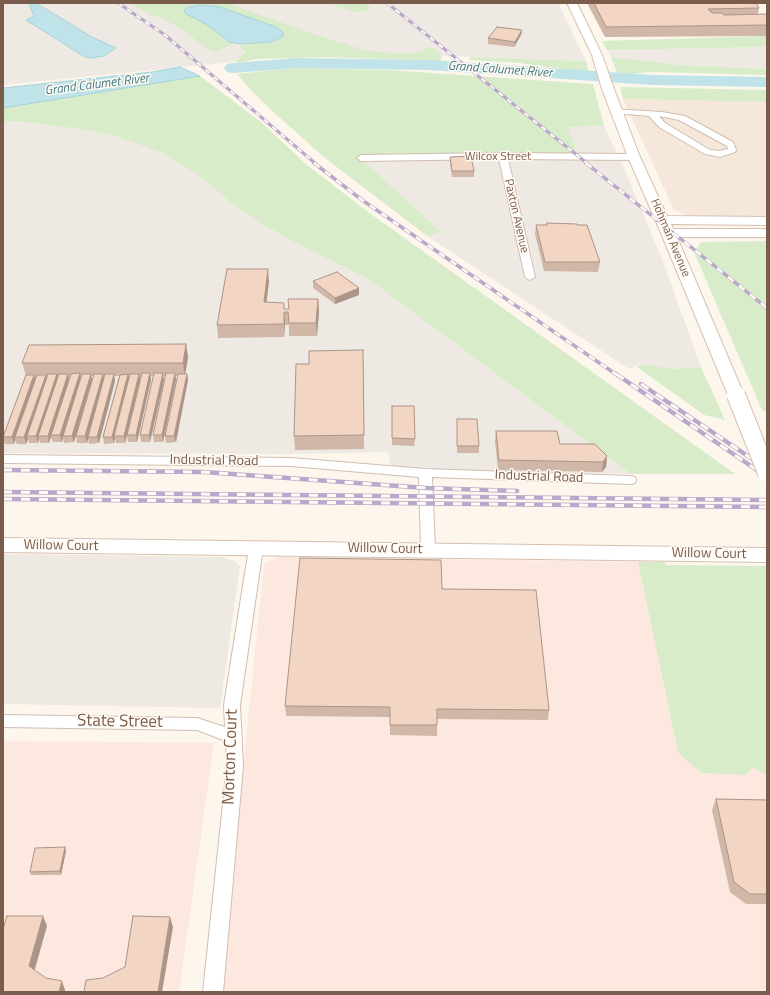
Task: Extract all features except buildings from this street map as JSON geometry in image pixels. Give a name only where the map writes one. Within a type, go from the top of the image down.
[{"type":"main road","name":"Hohman Avenue","points":[[572,3],[601,67],[634,157],[736,395],[767,473]]},
{"type":"main road","points":[[662,220],[767,221]]},
{"type":"main road","points":[[668,234],[767,234]]},
{"type":"main road","name":"Willow Court","points":[[3,545],[767,556]]},
{"type":"street","points":[[616,111],[652,114],[674,116],[688,121],[730,144],[732,150],[720,154],[708,152],[662,124],[652,114]]},
{"type":"street","name":"Wilcox Street","points":[[361,158],[503,156],[634,157]]},
{"type":"street","name":"Paxton Avenue","points":[[503,156],[530,277]]},
{"type":"street","name":"Industrial Road","points":[[3,459],[291,462],[425,473],[630,480]]},
{"type":"street","points":[[425,473],[428,550]]},
{"type":"street","name":"Morton Court","points":[[213,992],[235,766],[232,705],[256,548]]},
{"type":"street","name":"State Street","points":[[3,721],[197,724],[234,736]]},
{"type":"shaded area","points":[[3,3],[558,3],[586,61],[316,50],[222,63],[3,85]]},
{"type":"shaded area","points":[[767,47],[767,69],[680,65],[631,60],[611,57],[607,50]]},
{"type":"shaded area","points":[[623,99],[767,102],[767,218],[691,217],[674,210]]},
{"type":"shaded area","points":[[15,121],[108,134],[163,153],[201,177],[231,203],[262,224],[305,248],[368,279],[631,474],[475,472],[391,466],[388,452],[282,454],[3,453],[3,122]]},
{"type":"shaded area","points":[[604,126],[624,168],[662,259],[701,367],[673,369],[642,364],[629,369],[427,236],[441,232],[361,158],[578,156],[567,127]]},
{"type":"shaded area","points":[[3,554],[223,557],[234,561],[240,566],[220,708],[3,704]]},
{"type":"shaded area","points":[[278,557],[638,562],[678,752],[702,773],[745,775],[753,766],[767,776],[767,992],[220,992],[264,564]]},
{"type":"shaded area","points":[[3,741],[214,743],[179,992],[3,992]]},
{"type":"green space","points":[[130,3],[227,3],[363,50],[391,53],[413,53],[423,51],[427,48],[433,48],[442,56],[440,61],[324,57],[255,59],[238,63],[236,61],[247,52],[239,47],[246,44],[278,40],[282,31],[220,7],[203,5],[188,7],[185,13],[209,26],[225,40],[234,44],[215,52],[206,48],[183,30],[158,16],[154,17]]},
{"type":"green space","points":[[327,3],[363,3],[371,7],[367,11],[354,12]]},
{"type":"green space","points":[[767,36],[767,47],[607,50],[602,41]]},
{"type":"green space","points":[[470,57],[586,61],[589,73],[519,63],[470,60]]},
{"type":"green space","points":[[611,57],[680,65],[767,69],[767,75],[652,72],[618,75]]},
{"type":"green space","points":[[294,68],[388,70],[593,84],[604,126],[568,127],[578,157],[361,158],[441,232],[427,236],[325,158],[268,107],[237,74]]},
{"type":"green space","points":[[200,76],[261,122],[307,165],[368,212],[735,474],[631,474],[368,279],[305,248],[262,224],[231,203],[201,177],[163,153],[108,134],[15,121],[3,122],[3,108]]},
{"type":"green space","points":[[620,87],[767,90],[767,102],[623,99]]},
{"type":"green space","points":[[767,241],[767,412],[762,410],[694,252],[701,242]]},
{"type":"green space","points":[[642,364],[673,369],[701,367],[725,420],[704,415],[637,367]]},
{"type":"green space","points":[[638,562],[665,562],[666,565],[767,566],[767,776],[753,767],[745,775],[702,773],[678,752]]},
{"type":"water","points":[[29,3],[36,3],[92,37],[116,48],[104,56],[90,58],[85,57],[26,20],[34,16]]},
{"type":"water","points":[[203,5],[220,7],[276,27],[284,33],[282,37],[271,42],[243,44],[229,42],[209,26],[185,13],[184,10],[188,7]]},
{"type":"water","points":[[180,67],[200,76],[3,108],[3,88],[152,72]]},
{"type":"waterway","name":"Grand Calumet River","points":[[233,68],[296,63],[430,65],[653,80],[767,82]]},
{"type":"railway","points":[[118,3],[165,35],[316,164]]},
{"type":"railway","points":[[387,3],[588,164]]},
{"type":"railway","points":[[314,163],[362,200],[617,375]]},
{"type":"railway","points":[[586,163],[767,308]]},
{"type":"railway","points":[[616,374],[767,477]]},
{"type":"railway","points":[[641,384],[767,469]]},
{"type":"railway","points":[[3,470],[204,472],[426,488],[517,491]]},
{"type":"railway","points":[[3,492],[767,500]]},
{"type":"railway","points":[[3,499],[767,507]]}]
